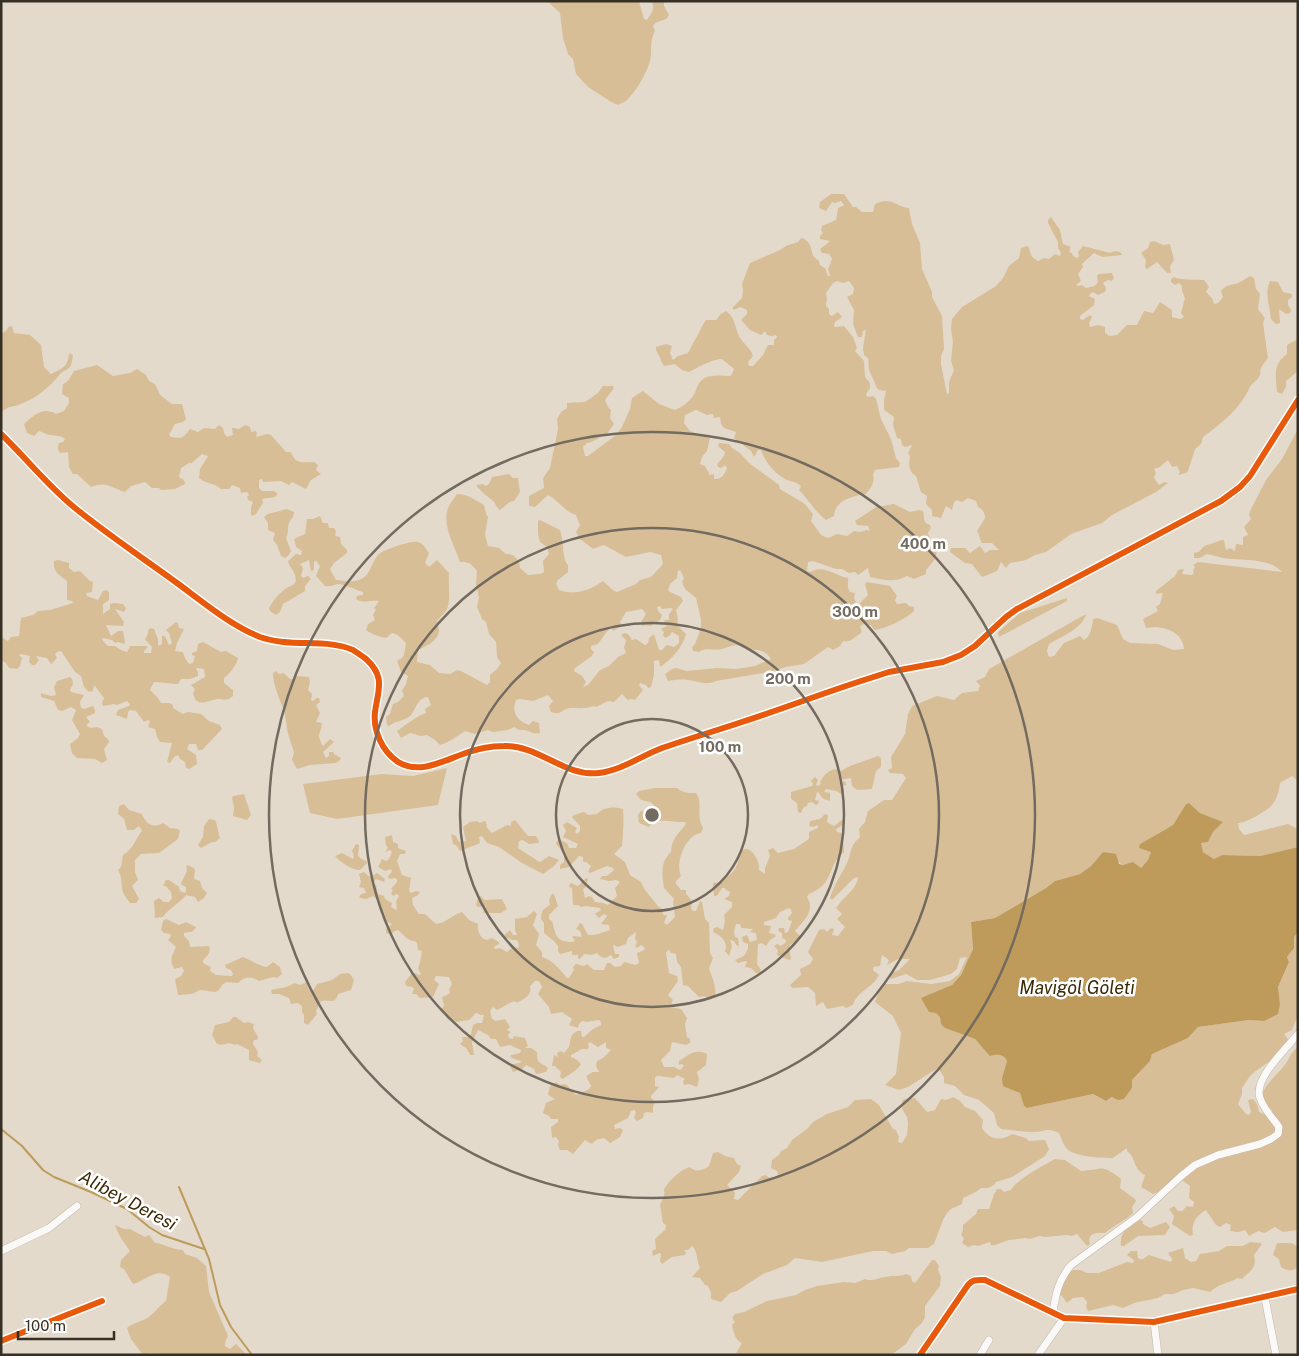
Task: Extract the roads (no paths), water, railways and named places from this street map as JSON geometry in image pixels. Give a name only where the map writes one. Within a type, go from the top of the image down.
[{"type":"street","points":[[1,434],[75,508],[209,607],[240,626],[260,636],[276,641],[343,647],[359,653],[376,670],[379,678],[375,714],[375,728],[378,738],[399,762],[408,766],[428,766],[466,753],[506,746],[528,750],[572,770],[585,773],[599,773],[624,766],[660,749],[888,672],[943,662],[962,655],[975,646],[1006,616],[1017,609],[1201,513],[1232,494],[1250,476],[1298,400]]},
{"type":"street","points":[[1053,1312],[1056,1291],[1064,1274],[1071,1265],[1137,1217],[1180,1177],[1196,1165],[1218,1155],[1260,1144],[1278,1134],[1279,1127],[1260,1100],[1259,1086],[1269,1069],[1298,1034]]},
{"type":"street","points":[[1,1252],[49,1228],[77,1206]]},
{"type":"street","points":[[920,1355],[972,1281],[984,1280],[1064,1318],[1154,1322],[1298,1290]]},
{"type":"street","points":[[1265,1298],[1276,1355]]},
{"type":"street","points":[[1,1342],[102,1301]]},
{"type":"street","points":[[1038,1355],[1064,1318]]},
{"type":"street","points":[[1154,1322],[1158,1355]]},
{"type":"street","points":[[980,1355],[989,1340]]},
{"type":"water","name":"Mavigöl Göleti","points":[[1189,803],[1200,813],[1223,822],[1213,832],[1208,842],[1201,843],[1203,852],[1214,859],[1222,855],[1260,856],[1298,847],[1298,932],[1294,937],[1294,948],[1287,957],[1289,962],[1278,987],[1280,1004],[1278,1014],[1264,1021],[1249,1020],[1198,1027],[1188,1038],[1152,1054],[1150,1061],[1132,1080],[1132,1088],[1124,1099],[1118,1100],[1112,1097],[1106,1101],[1093,1094],[1027,1108],[1024,1106],[1020,1093],[1003,1086],[1002,1078],[1006,1059],[1000,1055],[990,1056],[975,1039],[945,1028],[941,1024],[940,1017],[936,1013],[929,1012],[921,998],[952,985],[961,975],[973,949],[971,922],[995,918],[1055,881],[1080,874],[1091,866],[1103,852],[1116,854],[1119,864],[1123,865],[1133,862],[1141,868],[1148,860],[1151,852],[1139,848],[1140,844],[1173,825],[1186,804]]},
{"type":"waterway","name":"Alibey Deresi","points":[[1,1129],[22,1146],[43,1170],[54,1177],[127,1209],[162,1235],[204,1249]]},
{"type":"waterway","name":"Alibey Deresi","points":[[179,1187],[209,1259],[220,1305],[231,1327],[252,1355]]}]
